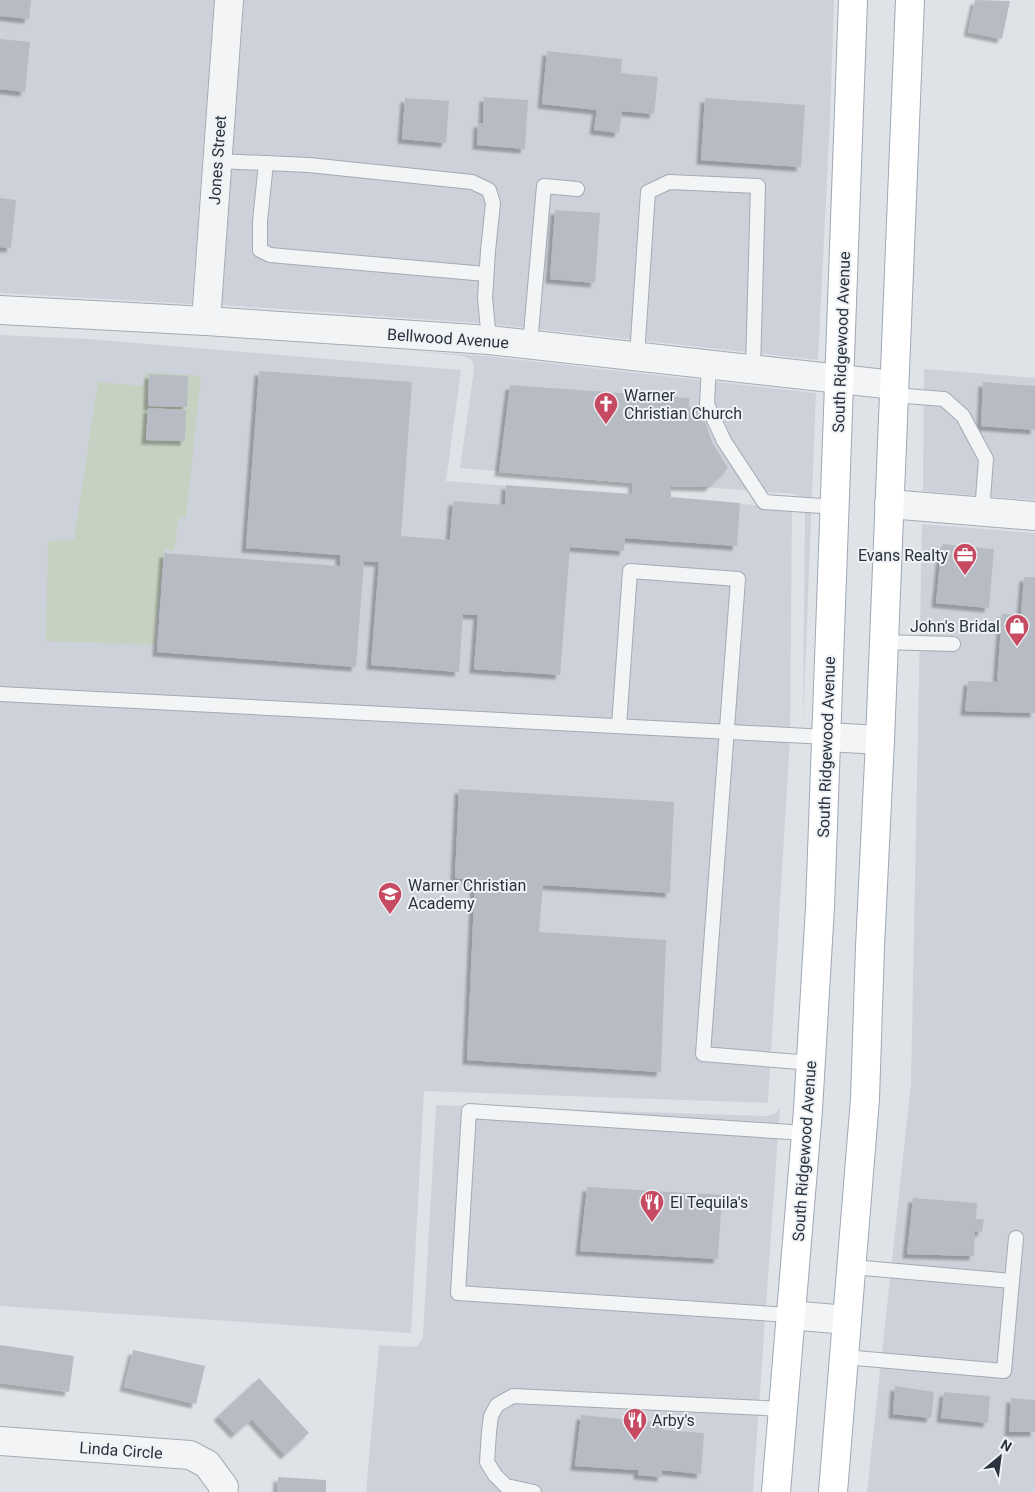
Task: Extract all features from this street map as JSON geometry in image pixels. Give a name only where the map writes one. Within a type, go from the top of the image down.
[{"type":"main road","name":"South Ridgewood Avenue","points":[[776,1492],[806,1133],[820,907],[853,0]]},
{"type":"main road","points":[[833,1492],[865,1099],[910,0]]},
{"type":"street","name":"Jones Street","points":[[206,321],[229,0]]},
{"type":"street","name":"Bellwood Avenue","points":[[0,310],[206,321],[489,340],[839,379],[894,390]]},
{"type":"street","points":[[889,504],[1035,516]]},
{"type":"street","points":[[827,737],[880,740]]},
{"type":"street","points":[[790,1315],[848,1320]]},
{"type":"street","name":"Linda Circle","points":[[0,1441],[190,1455],[207,1464],[224,1487],[224,1492]]},
{"type":"lane","points":[[217,161],[309,165],[472,182],[489,190],[493,203],[485,298],[489,340]]},
{"type":"lane","points":[[266,163],[260,221],[260,250],[270,255],[486,274]]},
{"type":"lane","points":[[637,356],[648,192],[669,182],[758,186],[753,369]]},
{"type":"lane","points":[[530,344],[544,186],[577,189]]},
{"type":"lane","points":[[709,364],[707,404],[724,441],[764,502],[836,507]]},
{"type":"lane","points":[[894,390],[944,399],[963,416],[986,459],[982,512]]},
{"type":"lane","points":[[619,726],[630,571],[738,579],[703,1054],[811,1063]]},
{"type":"lane","points":[[884,642],[953,644]]},
{"type":"lane","points":[[0,694],[827,737]]},
{"type":"lane","points":[[790,1315],[458,1293],[470,1110],[806,1133]]},
{"type":"lane","points":[[844,1357],[1004,1371],[1016,1238]]},
{"type":"lane","points":[[852,1267],[1012,1281]]},
{"type":"lane","points":[[534,1492],[506,1486],[495,1475],[487,1462],[491,1416],[497,1405],[513,1396],[783,1409]]},
{"type":"shaded area","points":[[0,0],[214,0],[192,304],[0,293]]},
{"type":"shaded area","points":[[244,0],[834,0],[818,360],[492,324],[222,305]]},
{"type":"shaded area","name":"Warner Christian Academy","points":[[0,335],[89,339],[461,370],[446,481],[792,508],[790,738],[768,1103],[424,1091],[411,1333],[0,1306]]},
{"type":"shaded area","points":[[413,351],[486,356],[816,393],[803,723],[805,507],[802,498],[794,494],[460,468],[474,370],[473,362],[463,356]]},
{"type":"shaded area","points":[[924,369],[1035,378],[1035,500],[923,491]]},
{"type":"shaded area","points":[[922,524],[1035,533],[1035,1492],[867,1492],[911,1083]]},
{"type":"shaded area","points":[[436,1105],[766,1116],[775,1114],[780,1107],[753,1492],[366,1492],[379,1345],[413,1347],[418,1345],[423,1337]]},
{"type":"green space","points":[[145,372],[201,376],[186,518],[179,517],[174,550],[164,549],[154,645],[46,641],[48,541],[74,540],[98,382],[144,386]]},
{"type":"building","points":[[0,0],[31,0],[29,19],[0,16]]},
{"type":"building","points":[[975,0],[1010,1],[1002,39],[968,32]]},
{"type":"building","points":[[0,39],[30,42],[25,92],[0,89]]},
{"type":"building","points":[[547,51],[622,59],[621,73],[658,77],[654,114],[622,111],[619,133],[594,130],[597,110],[542,104]]},
{"type":"building","points":[[484,97],[528,100],[525,149],[477,145],[478,123],[483,123]]},
{"type":"building","points":[[405,98],[449,101],[446,143],[402,139]]},
{"type":"building","points":[[705,98],[805,105],[801,167],[701,160]]},
{"type":"building","points":[[0,198],[16,200],[11,248],[0,247]]},
{"type":"building","points":[[555,210],[600,213],[595,283],[550,279]]},
{"type":"building","points":[[259,371],[412,382],[401,536],[450,540],[453,501],[505,505],[506,485],[632,494],[633,483],[499,472],[510,385],[689,398],[689,407],[701,409],[712,442],[728,468],[709,487],[671,486],[671,497],[740,503],[737,546],[625,538],[624,551],[570,547],[560,675],[474,669],[478,615],[463,614],[459,672],[371,665],[379,562],[364,561],[356,667],[157,652],[164,553],[340,566],[340,555],[246,548]]},
{"type":"building","points":[[149,374],[188,376],[187,407],[148,406]]},
{"type":"building","points":[[983,382],[1035,386],[1035,430],[981,426]]},
{"type":"building","points":[[148,408],[186,410],[185,441],[146,440]]},
{"type":"building","name":"Evans Realty","points":[[942,544],[994,549],[989,608],[936,603]]},
{"type":"building","name":"John's Bridal","points":[[1024,577],[1035,577],[1035,713],[965,711],[968,681],[997,682],[1002,614],[1021,614]]},
{"type":"building","points":[[459,789],[674,802],[670,893],[543,885],[539,932],[666,940],[661,1072],[467,1060],[475,880],[455,878]]},
{"type":"building","name":"El Tequila's","points":[[587,1187],[722,1195],[718,1259],[580,1251]]},
{"type":"building","points":[[913,1198],[977,1203],[976,1219],[984,1219],[982,1232],[975,1231],[974,1256],[907,1254]]},
{"type":"building","points":[[0,1345],[74,1356],[69,1392],[0,1383]]},
{"type":"building","points":[[133,1350],[205,1366],[196,1404],[124,1387]]},
{"type":"building","points":[[259,1378],[309,1433],[285,1455],[252,1419],[235,1434],[218,1416]]},
{"type":"building","points":[[895,1386],[934,1392],[931,1418],[893,1414]]},
{"type":"building","points":[[944,1392],[990,1396],[988,1423],[941,1418]]},
{"type":"building","points":[[1011,1398],[1035,1400],[1035,1432],[1009,1432]]},
{"type":"building","points":[[581,1415],[663,1423],[663,1430],[704,1433],[701,1474],[662,1470],[662,1477],[638,1475],[638,1470],[575,1466]]},
{"type":"building","points":[[278,1477],[326,1480],[326,1492],[277,1492]]},
{"type":"place","name":"Warner Christian Church","points":[[606,425]]},
{"type":"place","name":"Evans Realty","points":[[965,576]]},
{"type":"place","name":"John's Bridal","points":[[1017,647]]},
{"type":"place","name":"Warner Christian Academy","points":[[390,915]]},
{"type":"place","name":"El Tequila's","points":[[652,1223]]},
{"type":"place","name":"Arby's","points":[[635,1441]]}]
